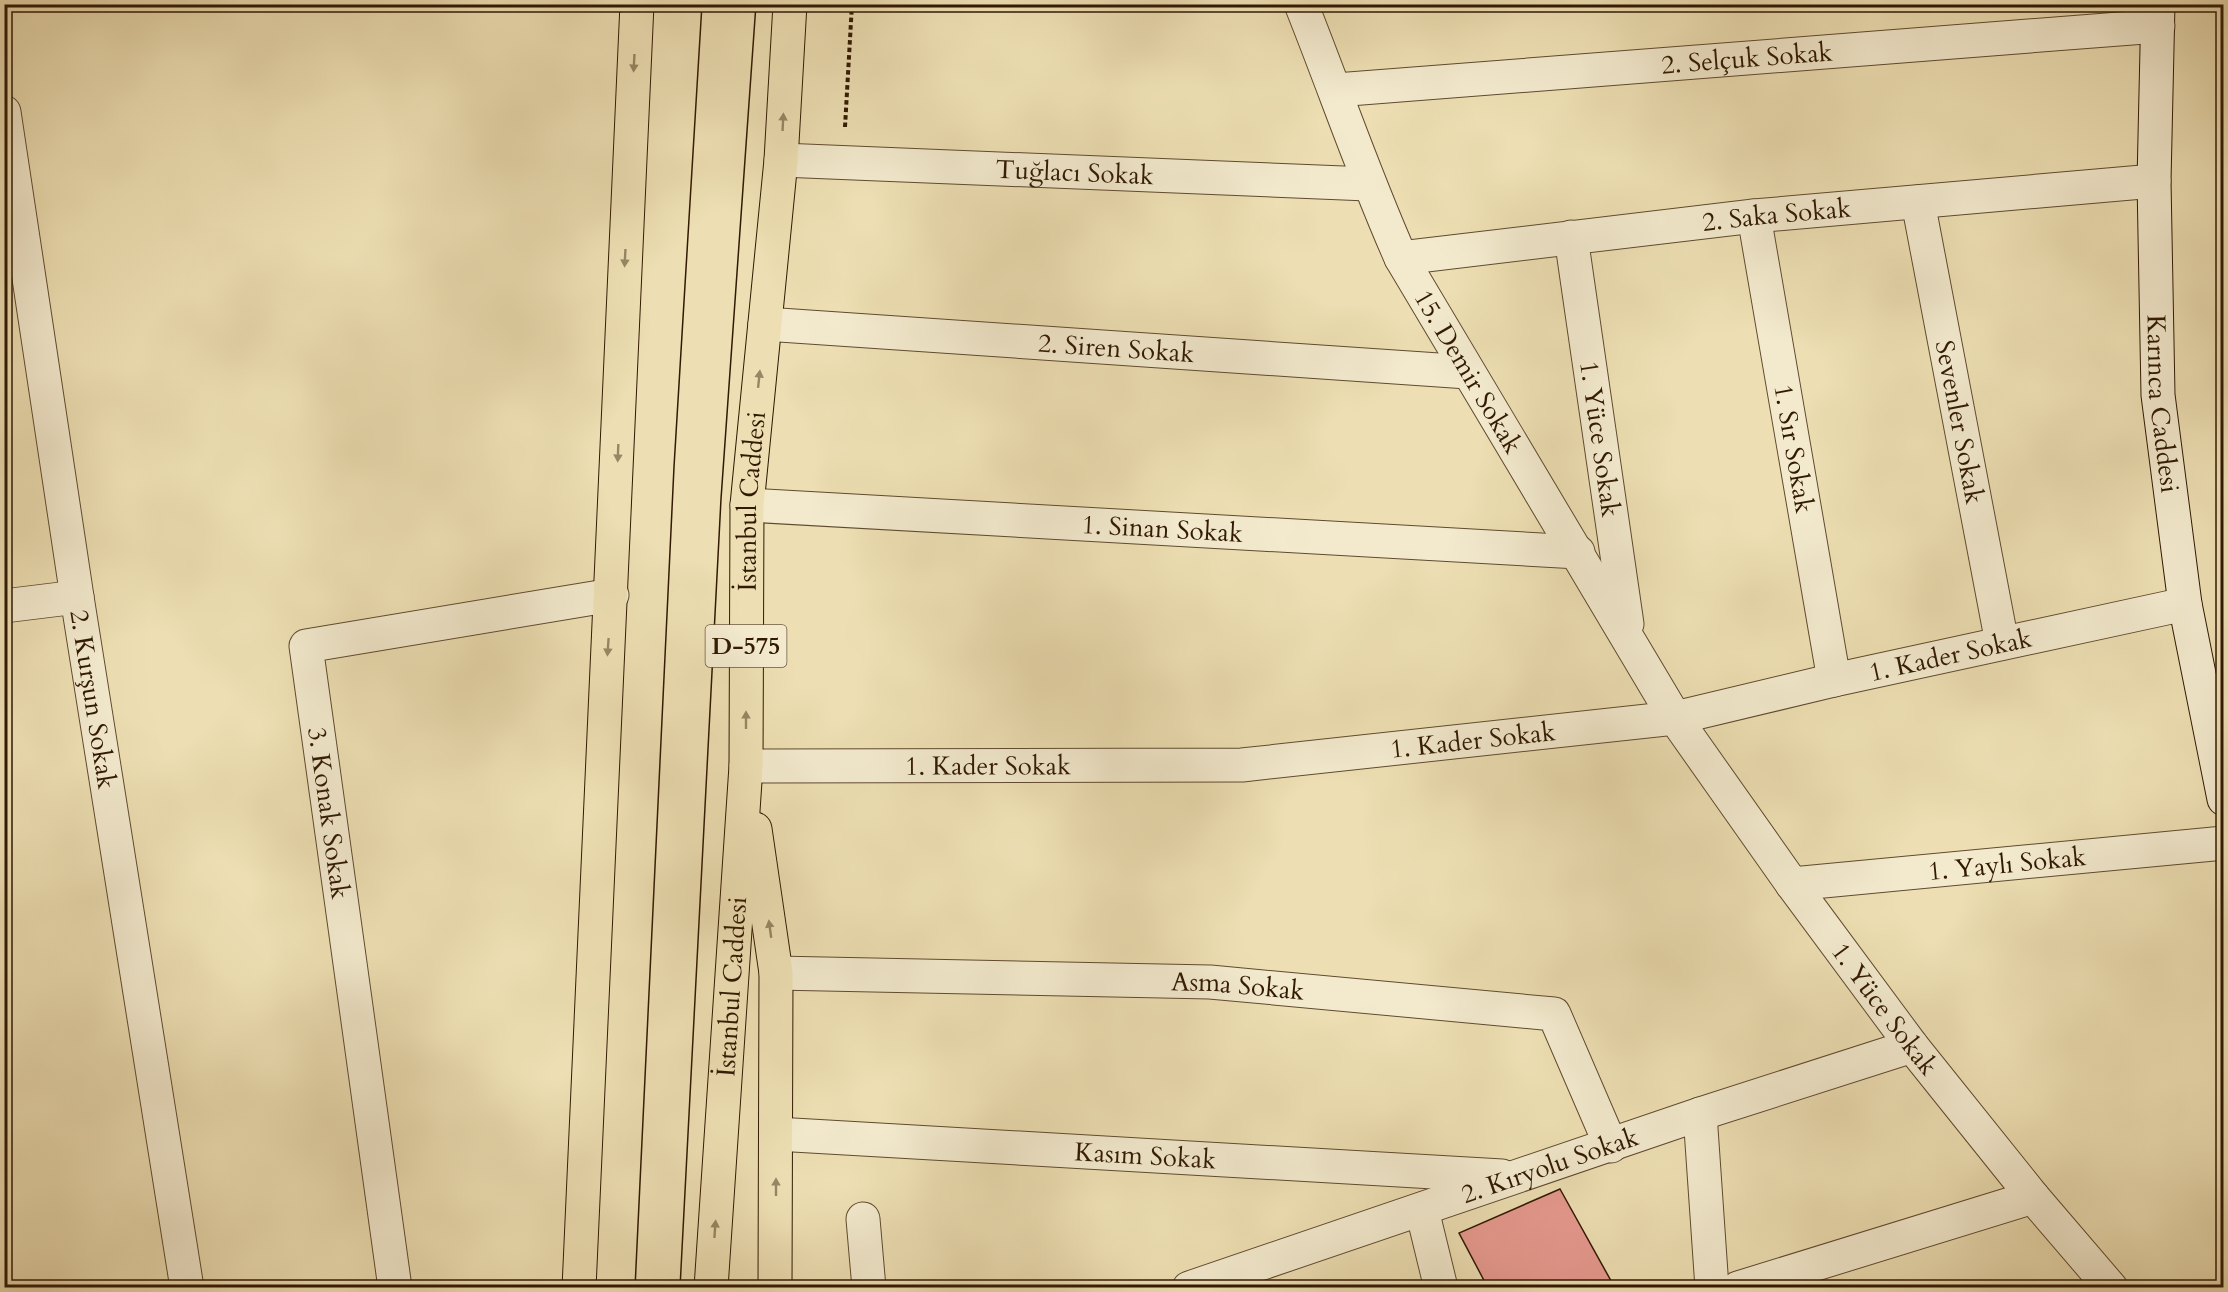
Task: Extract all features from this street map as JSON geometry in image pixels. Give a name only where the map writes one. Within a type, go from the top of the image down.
[{"type":"highway","points":[[579,1287],[637,4]]},
{"type":"highway","name":"İstanbul Caddesi","points":[[711,1287],[746,766],[747,505],[781,160],[789,4]]},
{"type":"highway","points":[[746,766],[776,973],[775,1287]]},
{"type":"street","name":"15. Demir Sokak","points":[[1301,4],[1336,90],[1368,184],[1401,258],[1675,718]]},
{"type":"street","name":"2. Selçuk Sokak","points":[[1336,90],[2158,15]]},
{"type":"street","name":"Karınca Caddesi","points":[[2158,15],[2154,181],[2158,395],[2185,604],[2223,799]]},
{"type":"street","name":"2. Kurşun Sokak","points":[[4,112],[14,237],[77,597],[187,1287]]},
{"type":"street","name":"Tuğlacı Sokak","points":[[781,160],[1368,184]]},
{"type":"street","name":"2. Saka Sokak","points":[[1401,258],[1754,216],[2154,181]]},
{"type":"street","name":"Sevenler Sokak","points":[[1917,202],[2002,643]]},
{"type":"street","name":"1. Sır Sokak","points":[[1754,216],[1834,680]]},
{"type":"street","name":"1. Yüce Sokak","points":[[1571,237],[1630,641]]},
{"type":"street","name":"2. Siren Sokak","points":[[765,324],[1468,372]]},
{"type":"street","name":"1. Sinan Sokak","points":[[747,505],[1578,552]]},
{"type":"street","name":"3. Konak Sokak","points":[[395,1287],[306,646],[612,595]]},
{"type":"street","points":[[4,606],[77,597]]},
{"type":"street","name":"1. Kader Sokak","points":[[746,766],[1242,765],[1675,718],[1834,680],[2185,604]]},
{"type":"street","name":"1. Yüce Sokak","points":[[1675,718],[1792,884],[1912,1046],[2032,1197],[2111,1287]]},
{"type":"street","name":"1. Yaylı Sokak","points":[[1792,884],[2223,843]]},
{"type":"street","name":"Asma Sokak","points":[[776,973],[1210,982],[1554,1014],[1611,1146]]},
{"type":"street","name":"2. Kıryolu Sokak","points":[[1189,1287],[1254,1277],[1422,1210],[1515,1177],[1700,1114],[1912,1046]]},
{"type":"street","points":[[1700,1114],[1712,1287]]},
{"type":"street","name":"Kasım Sokak","points":[[776,1134],[1515,1177]]},
{"type":"street","points":[[1738,1287],[2032,1197]]},
{"type":"street","points":[[1422,1210],[1441,1287]]},
{"type":"street","points":[[863,1219],[869,1287]]},
{"type":"path","points":[[843,163],[852,4]]},
{"type":"building","points":[[1560,1189],[1615,1288],[1488,1288],[1459,1233]]},
{"type":"tram line","points":[[635,1288],[674,467],[702,4]]},
{"type":"tram line","points":[[680,1288],[721,499],[756,4]]}]
